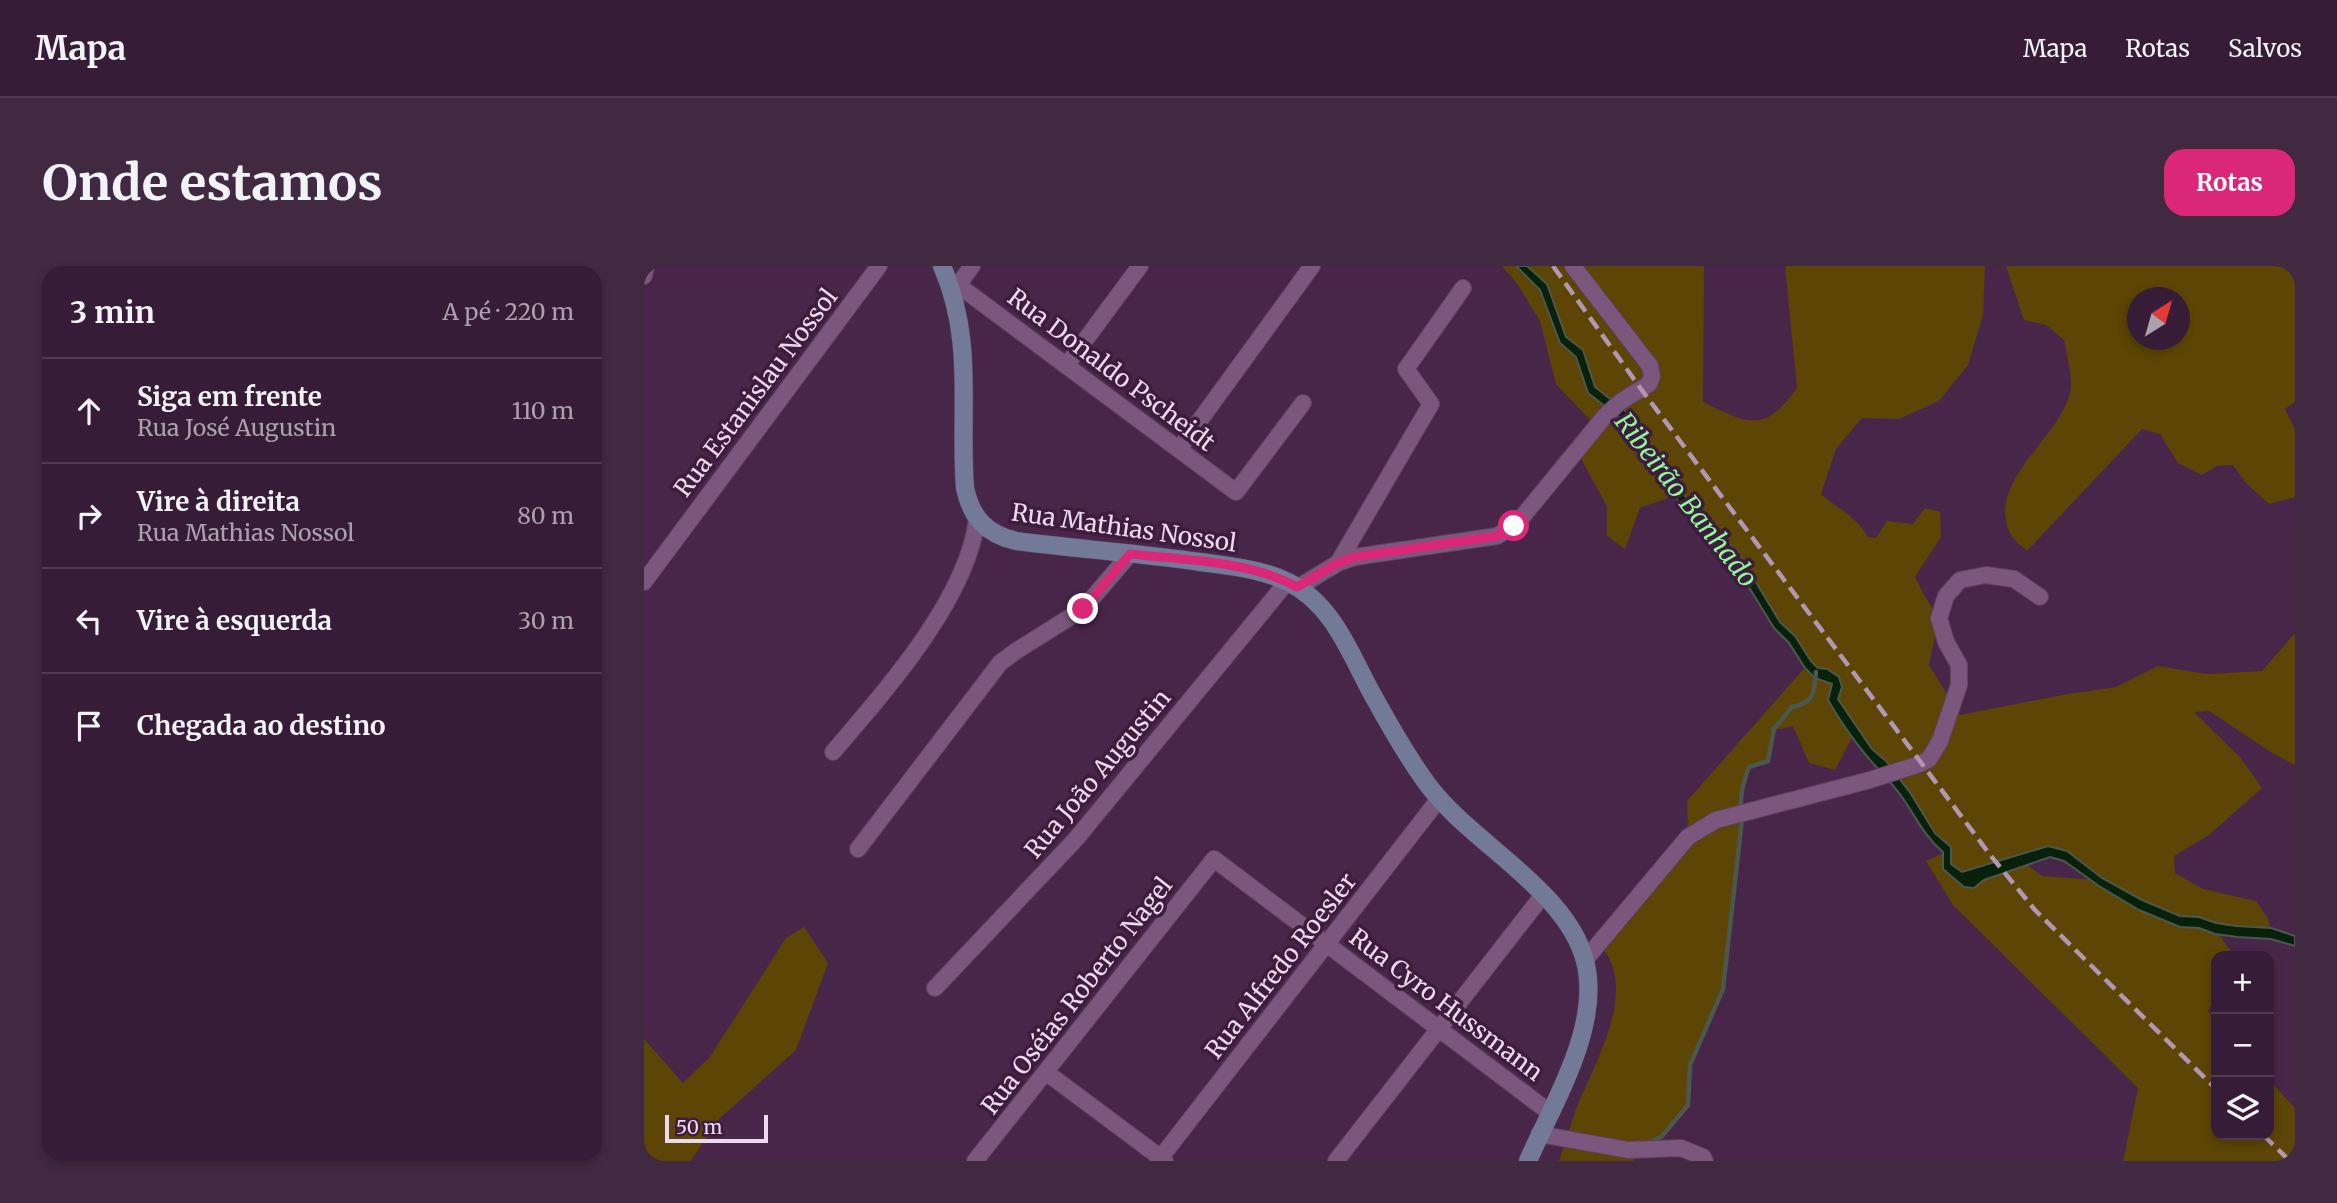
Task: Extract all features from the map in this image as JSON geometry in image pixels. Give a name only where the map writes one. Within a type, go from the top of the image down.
[{"type":"street","points":[[644,276],[646,266]]},
{"type":"street","name":"Rua Estanislau Nossol","points":[[644,582],[879,266]]},
{"type":"street","name":"Rua Mathias Nossol","points":[[942,266],[954,287],[965,360],[965,488],[971,510],[977,519],[987,529],[1003,538],[1218,565],[1273,576],[1292,585],[1323,609],[1337,628],[1384,716],[1439,799],[1543,895],[1572,931],[1585,960],[1588,993],[1583,1030],[1577,1053],[1528,1161]]},
{"type":"street","points":[[954,287],[972,266]]},
{"type":"street","points":[[1066,366],[1140,266]]},
{"type":"street","points":[[1179,449],[1312,266]]},
{"type":"street","points":[[1292,585],[1338,563],[1373,553],[1506,533],[1524,516],[1605,416],[1620,402],[1649,384],[1653,376],[1650,366],[1573,266]]},
{"type":"street","name":"Rua Donaldo Pscheidt","points":[[954,287],[1236,492],[1303,403]]},
{"type":"street","points":[[1338,563],[1431,404],[1406,369],[1463,288]]},
{"type":"street","points":[[833,752],[904,667],[931,626],[961,575],[975,539],[977,519]]},
{"type":"street","points":[[858,849],[1000,663],[1083,609],[1130,554]]},
{"type":"street","points":[[1585,960],[1688,837],[1716,820],[1870,780],[1920,764],[1929,758],[1940,741],[1959,685],[1959,665],[1946,642],[1939,618],[1946,596],[1960,580],[1986,575],[2014,579],[2040,597]]},
{"type":"street","name":"Rua João Augustin","points":[[935,988],[1076,839],[1292,585]]},
{"type":"street","name":"Rua Alfredo Roesler","points":[[1161,1160],[1439,799]]},
{"type":"street","name":"Rua Cyro Hussmann","points":[[1214,859],[1549,1112]]},
{"type":"street","name":"Rua Oséias Roberto Nagel","points":[[975,1161],[1214,859]]},
{"type":"street","points":[[1336,1161],[1543,895]]},
{"type":"street","points":[[1047,1073],[1161,1160]]},
{"type":"street","points":[[1539,1134],[1628,1150],[1681,1148],[1703,1157],[1705,1161]]},
{"type":"shaded area","points":[[1502,266],[1704,266],[1703,402],[1732,416],[1755,420],[1775,413],[1797,388],[1785,266],[1985,266],[1983,315],[1968,365],[1939,401],[1899,419],[1862,418],[1836,449],[1821,494],[1853,519],[1868,537],[1876,538],[1887,521],[1913,524],[1925,508],[1940,512],[1941,537],[1915,577],[1939,618],[1929,665],[1960,715],[2116,687],[2158,666],[2207,674],[2262,671],[2295,633],[2295,765],[2209,711],[2194,712],[2240,757],[2262,788],[2209,835],[2174,856],[2175,873],[2203,889],[2256,901],[2269,920],[2270,932],[2215,928],[2231,951],[2211,951],[2211,1005],[2208,1011],[2211,1015],[2211,1140],[2274,1140],[2274,1085],[2295,1108],[2295,1161],[2123,1161],[2138,1088],[1953,905],[1926,861],[1943,853],[1943,869],[1974,888],[1984,880],[2026,864],[2042,876],[2099,880],[2048,851],[1964,880],[1947,866],[1946,849],[1854,734],[1835,770],[1809,763],[1793,726],[1774,730],[1768,761],[1749,767],[1745,780],[1723,989],[1690,1065],[1688,1105],[1662,1136],[1639,1149],[1633,1161],[1559,1161],[1575,1111],[1603,1047],[1614,1012],[1615,978],[1611,962],[1600,943],[1688,837],[1687,801],[1808,664],[1777,624],[1734,553],[1679,494],[1640,508],[1625,549],[1607,536],[1607,506],[1576,450],[1595,425],[1556,384],[1540,321],[1518,285]]},
{"type":"shaded area","points":[[2006,266],[2295,266],[2295,402],[2285,409],[2295,429],[2295,497],[2269,504],[2246,483],[2233,465],[2217,466],[2202,475],[2178,463],[2160,434],[2142,429],[2027,551],[2009,531],[2005,512],[2008,495],[2016,477],[2063,410],[2070,393],[2071,381],[2064,340],[2046,325],[2024,320]]},
{"type":"shaded area","points":[[804,927],[828,963],[796,1050],[719,1119],[691,1161],[644,1161],[644,1039],[683,1083],[710,1057],[786,938]]},
{"type":"water","name":"Ribeirão Banhado","points":[[1516,266],[1527,266],[1547,284],[1566,337],[1583,350],[1595,387],[1629,414],[1651,453],[1673,471],[1682,492],[1701,517],[1737,551],[1780,622],[1795,636],[1811,661],[1818,668],[1827,669],[1839,677],[1842,687],[1838,699],[1872,749],[1886,761],[1911,794],[1935,833],[1951,847],[1951,864],[1962,872],[2048,846],[2067,851],[2102,878],[2142,900],[2180,916],[2199,917],[2236,926],[2271,928],[2295,936],[2295,946],[2271,939],[2237,937],[2215,934],[2199,928],[2180,927],[2139,910],[2064,861],[2050,857],[1984,880],[1974,888],[1964,887],[1943,869],[1943,852],[1926,834],[1895,788],[1860,748],[1832,707],[1828,700],[1832,684],[1815,678],[1805,668],[1789,643],[1774,628],[1731,558],[1696,524],[1675,497],[1667,478],[1644,460],[1624,421],[1588,393],[1576,357],[1560,343],[1540,290]]},
{"type":"waterway","points":[[1650,1143],[1662,1136],[1688,1105],[1690,1065],[1723,989],[1742,819],[1741,798],[1749,767],[1768,761],[1774,729],[1792,707],[1800,705],[1812,696],[1816,672]]},
{"type":"railway","points":[[1553,266],[1641,389],[1991,856],[2035,910],[2211,1084]]},
{"type":"railway","points":[[2268,1140],[2290,1161]]},
{"type":"route","points":[[1083,609],[1130,554],[1243,569],[1273,576],[1297,587],[1338,563],[1355,557],[1497,536],[1514,526]]}]
